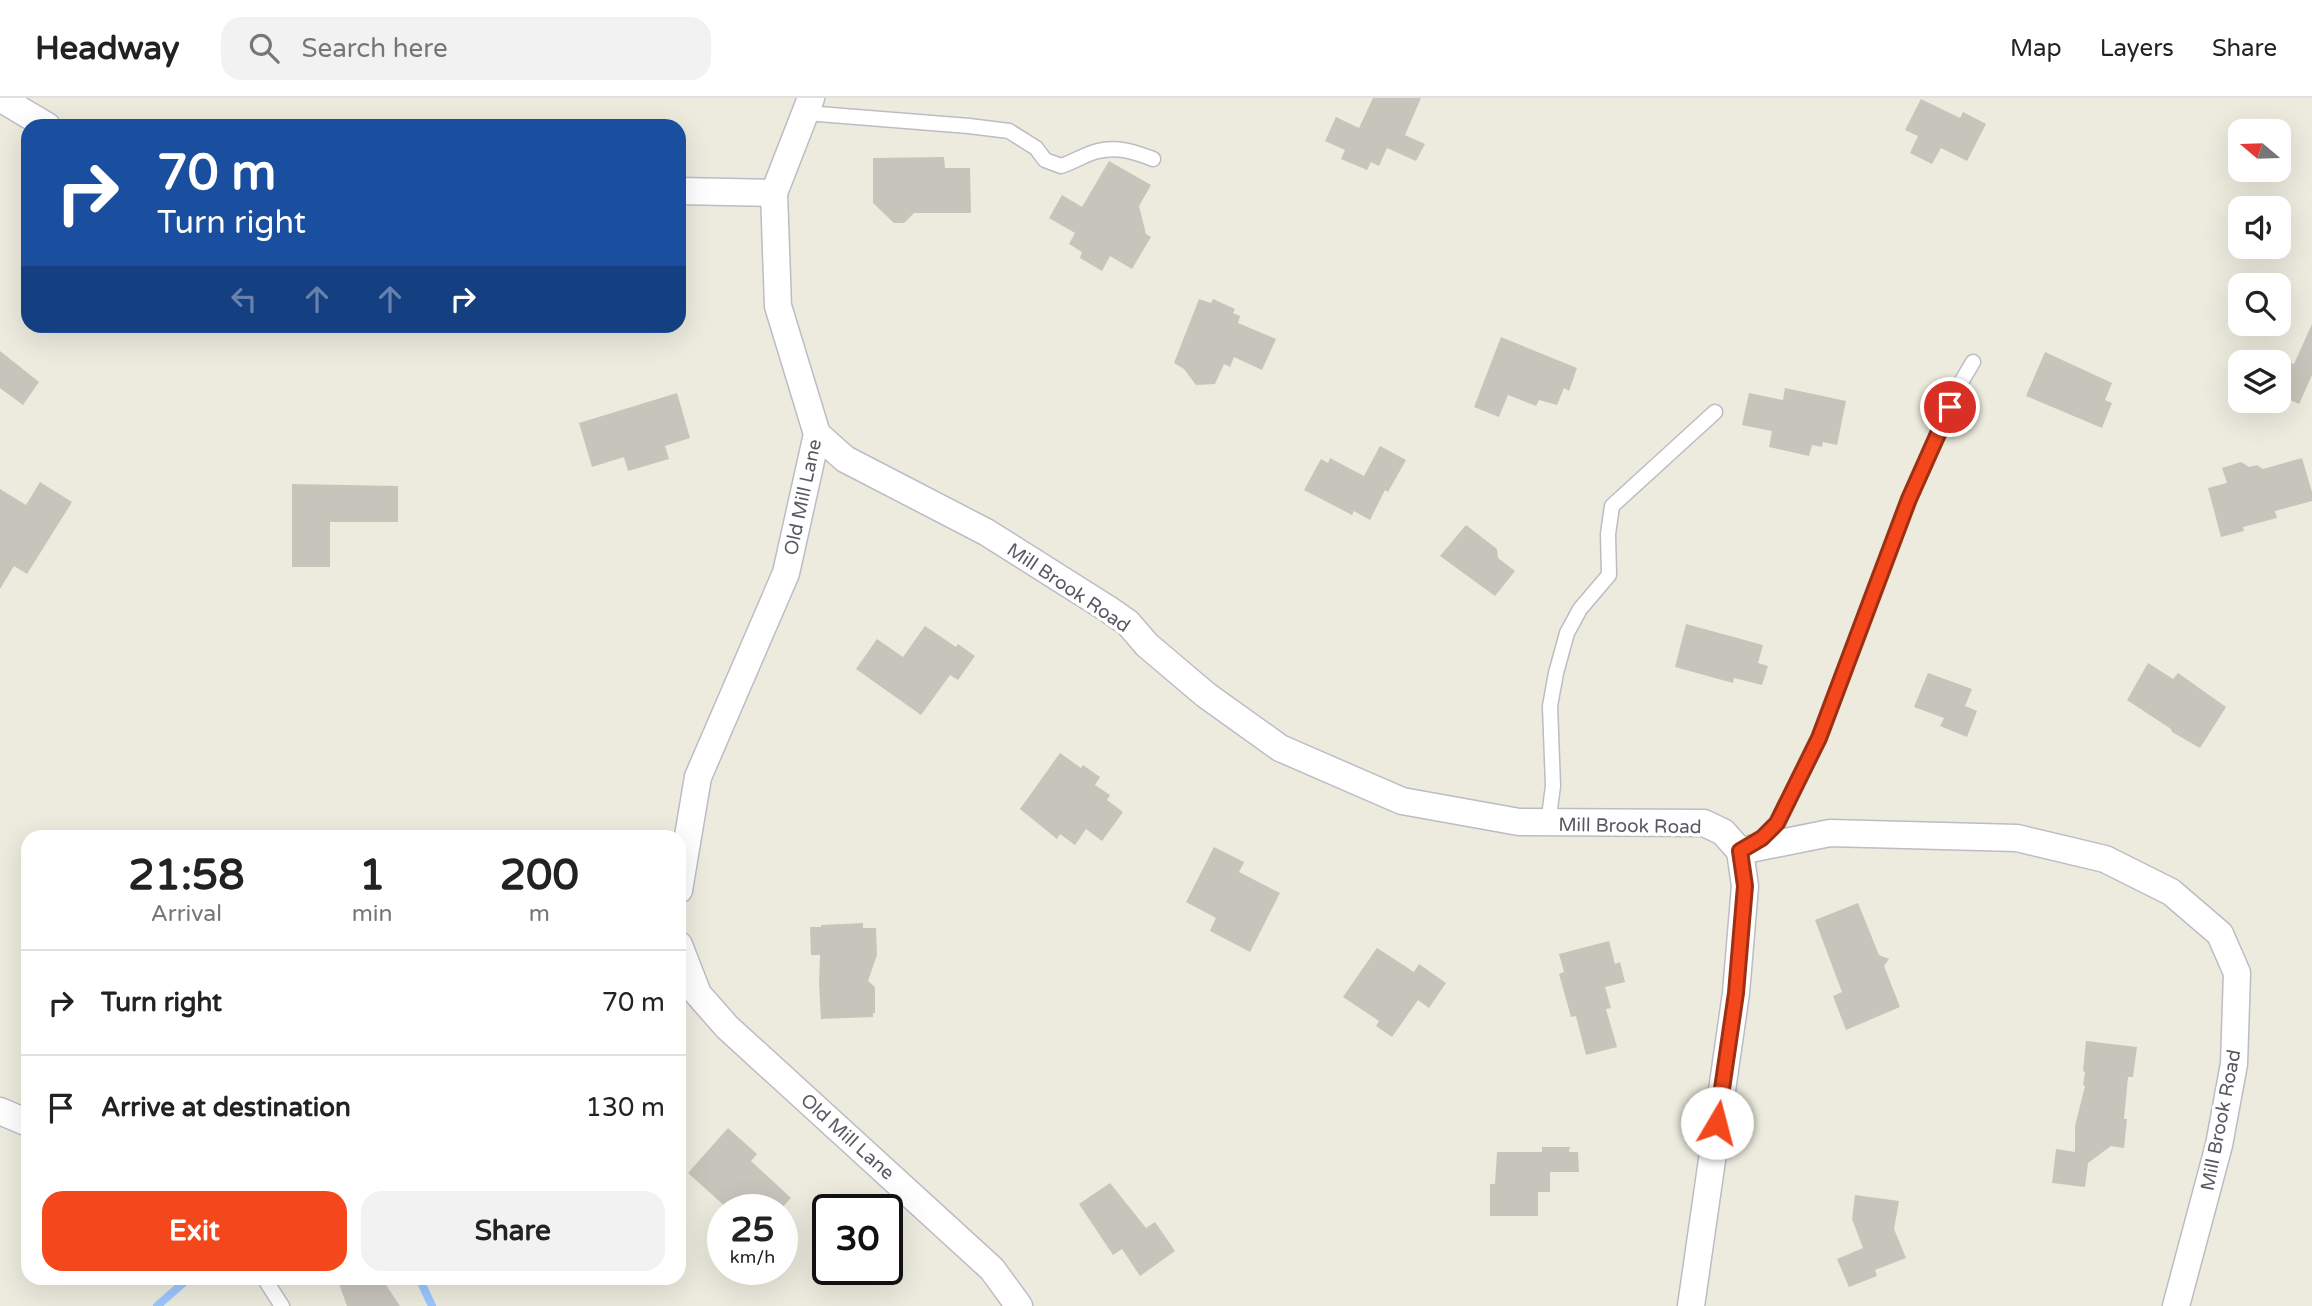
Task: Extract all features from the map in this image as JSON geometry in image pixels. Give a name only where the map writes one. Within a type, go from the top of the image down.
[{"type":"street","points":[[0,98],[35,119]]},
{"type":"street","name":"Old Mill Lane","points":[[686,848],[698,777],[786,573],[817,434],[778,306],[774,194],[809,105]]},
{"type":"street","points":[[686,191],[774,194]]},
{"type":"street","name":"Mill Brook Road","points":[[817,434],[845,459],[986,533],[1118,616],[1128,623],[1147,645],[1206,695],[1280,748],[1402,802],[1519,822],[1548,824],[1704,822],[1723,832],[1740,851],[1830,833],[2017,838],[2105,859],[2171,892],[2220,934],[2237,973],[2234,1064],[2218,1145],[2176,1306]]},
{"type":"street","points":[[1691,1306],[1736,993],[1745,886],[1740,851]]},
{"type":"street","name":"Old Mill Lane","points":[[686,962],[698,994],[691,1002],[727,1027],[992,1269],[1019,1306]]},
{"type":"street","points":[[0,1111],[21,1120]]},
{"type":"lane","points":[[809,105],[1009,131],[1036,148],[1045,160],[1061,166],[1097,151],[1132,150],[1153,159]]},
{"type":"lane","points":[[1740,851],[1762,838],[1777,823],[1819,738],[1909,499],[1960,384],[1973,362]]},
{"type":"lane","points":[[1548,824],[1553,786],[1550,706],[1556,673],[1567,633],[1580,609],[1609,575],[1608,534],[1612,506],[1715,412]]},
{"type":"lane","points":[[268,1285],[282,1306]]},
{"type":"building","points":[[1373,98],[1421,98],[1405,135],[1425,144],[1416,161],[1387,148],[1379,166],[1371,162],[1367,170],[1341,159],[1345,150],[1325,141],[1336,117],[1359,128]]},
{"type":"building","points":[[1921,99],[1960,118],[1963,112],[1986,124],[1967,161],[1941,148],[1932,164],[1910,153],[1918,136],[1905,130]]},
{"type":"building","points":[[944,157],[945,168],[970,168],[971,213],[914,213],[904,223],[894,223],[873,203],[873,158]]},
{"type":"building","points":[[1109,161],[1151,185],[1139,206],[1146,234],[1151,237],[1132,269],[1110,256],[1102,271],[1080,258],[1082,252],[1069,244],[1075,233],[1049,218],[1062,195],[1082,207]]},
{"type":"building","points":[[1199,299],[1211,303],[1213,299],[1235,309],[1233,313],[1240,316],[1238,323],[1276,339],[1262,370],[1234,357],[1230,367],[1224,364],[1215,384],[1196,385],[1184,369],[1174,363]]},
{"type":"building","points":[[2312,324],[2312,375],[2299,404],[2291,401],[2291,363],[2294,364]]},
{"type":"building","points":[[1501,337],[1577,368],[1569,391],[1564,388],[1557,405],[1539,400],[1536,406],[1508,395],[1499,417],[1474,407]]},
{"type":"building","points":[[0,351],[39,382],[23,405],[0,388]]},
{"type":"building","points":[[2045,352],[2112,383],[2105,400],[2112,403],[2102,428],[2026,396]]},
{"type":"building","points":[[1785,388],[1846,401],[1837,445],[1823,442],[1822,447],[1812,445],[1809,456],[1769,447],[1772,431],[1742,425],[1749,393],[1783,400]]},
{"type":"building","points":[[677,393],[690,438],[665,446],[669,459],[628,471],[624,457],[592,467],[579,423]]},
{"type":"building","points":[[1380,446],[1406,460],[1388,492],[1385,490],[1370,520],[1354,511],[1352,515],[1304,490],[1321,459],[1328,463],[1330,458],[1364,476]]},
{"type":"building","points":[[2302,458],[2312,501],[2275,511],[2277,518],[2243,527],[2244,531],[2221,537],[2208,488],[2227,483],[2222,468],[2241,462],[2249,467],[2257,465],[2263,469]]},
{"type":"building","points":[[40,482],[72,502],[27,574],[14,566],[0,589],[0,489],[26,505]]},
{"type":"building","points":[[292,484],[398,486],[398,522],[330,522],[330,567],[292,567]]},
{"type":"building","points":[[1466,525],[1497,549],[1498,558],[1515,571],[1495,596],[1440,556]]},
{"type":"building","points":[[1686,624],[1763,645],[1758,663],[1768,666],[1762,685],[1734,678],[1733,683],[1675,667]]},
{"type":"building","points":[[925,626],[975,656],[958,680],[950,675],[921,715],[856,669],[877,639],[903,657]]},
{"type":"building","points":[[2148,663],[2173,679],[2178,673],[2226,707],[2200,748],[2127,700]]},
{"type":"building","points":[[1928,673],[1972,689],[1965,706],[1977,711],[1967,737],[1940,726],[1944,718],[1914,707]]},
{"type":"building","points":[[1060,753],[1100,777],[1095,785],[1110,795],[1107,800],[1123,812],[1102,841],[1086,829],[1075,845],[1060,834],[1057,839],[1020,809]]},
{"type":"building","points":[[1214,847],[1244,862],[1239,872],[1280,893],[1250,952],[1210,931],[1216,918],[1186,902]]},
{"type":"building","points":[[1858,903],[1879,955],[1889,959],[1884,966],[1900,1007],[1846,1030],[1833,996],[1842,992],[1815,920]]},
{"type":"building","points":[[863,923],[863,928],[876,928],[877,955],[868,981],[875,987],[875,1013],[873,1017],[821,1019],[820,955],[811,955],[810,927]]},
{"type":"building","points":[[1609,941],[1615,964],[1620,962],[1625,982],[1605,987],[1611,1008],[1606,1009],[1617,1047],[1586,1055],[1576,1016],[1571,1017],[1559,974],[1564,972],[1559,954]]},
{"type":"building","points":[[1377,948],[1414,972],[1419,964],[1446,983],[1429,1008],[1418,1000],[1392,1037],[1376,1026],[1379,1021],[1343,997]]},
{"type":"building","points":[[2086,1041],[2137,1047],[2133,1077],[2128,1077],[2124,1148],[2111,1146],[2088,1163],[2085,1187],[2052,1183],[2056,1149],[2075,1152],[2075,1126],[2085,1086],[2083,1071]]},
{"type":"building","points":[[728,1128],[757,1154],[751,1161],[787,1194],[711,1194],[688,1173]]},
{"type":"building","points":[[1542,1147],[1570,1147],[1569,1152],[1578,1152],[1579,1172],[1550,1172],[1550,1192],[1538,1192],[1538,1216],[1490,1216],[1490,1184],[1495,1184],[1497,1152],[1542,1152]]},
{"type":"building","points":[[1110,1183],[1146,1228],[1155,1222],[1175,1251],[1140,1276],[1122,1249],[1113,1255],[1079,1204]]},
{"type":"building","points":[[1855,1195],[1899,1201],[1894,1229],[1906,1258],[1875,1270],[1877,1276],[1849,1287],[1837,1259],[1863,1248],[1852,1219]]},
{"type":"building","points":[[340,1285],[386,1285],[400,1306],[347,1306]]},
{"type":"waterway","points":[[157,1306],[181,1285]]},
{"type":"waterway","points":[[422,1285],[432,1306]]},
{"type":"route","points":[[1717,1123],[1736,993],[1745,886],[1740,851],[1762,838],[1777,823],[1819,738],[1909,499],[1950,407]]}]
